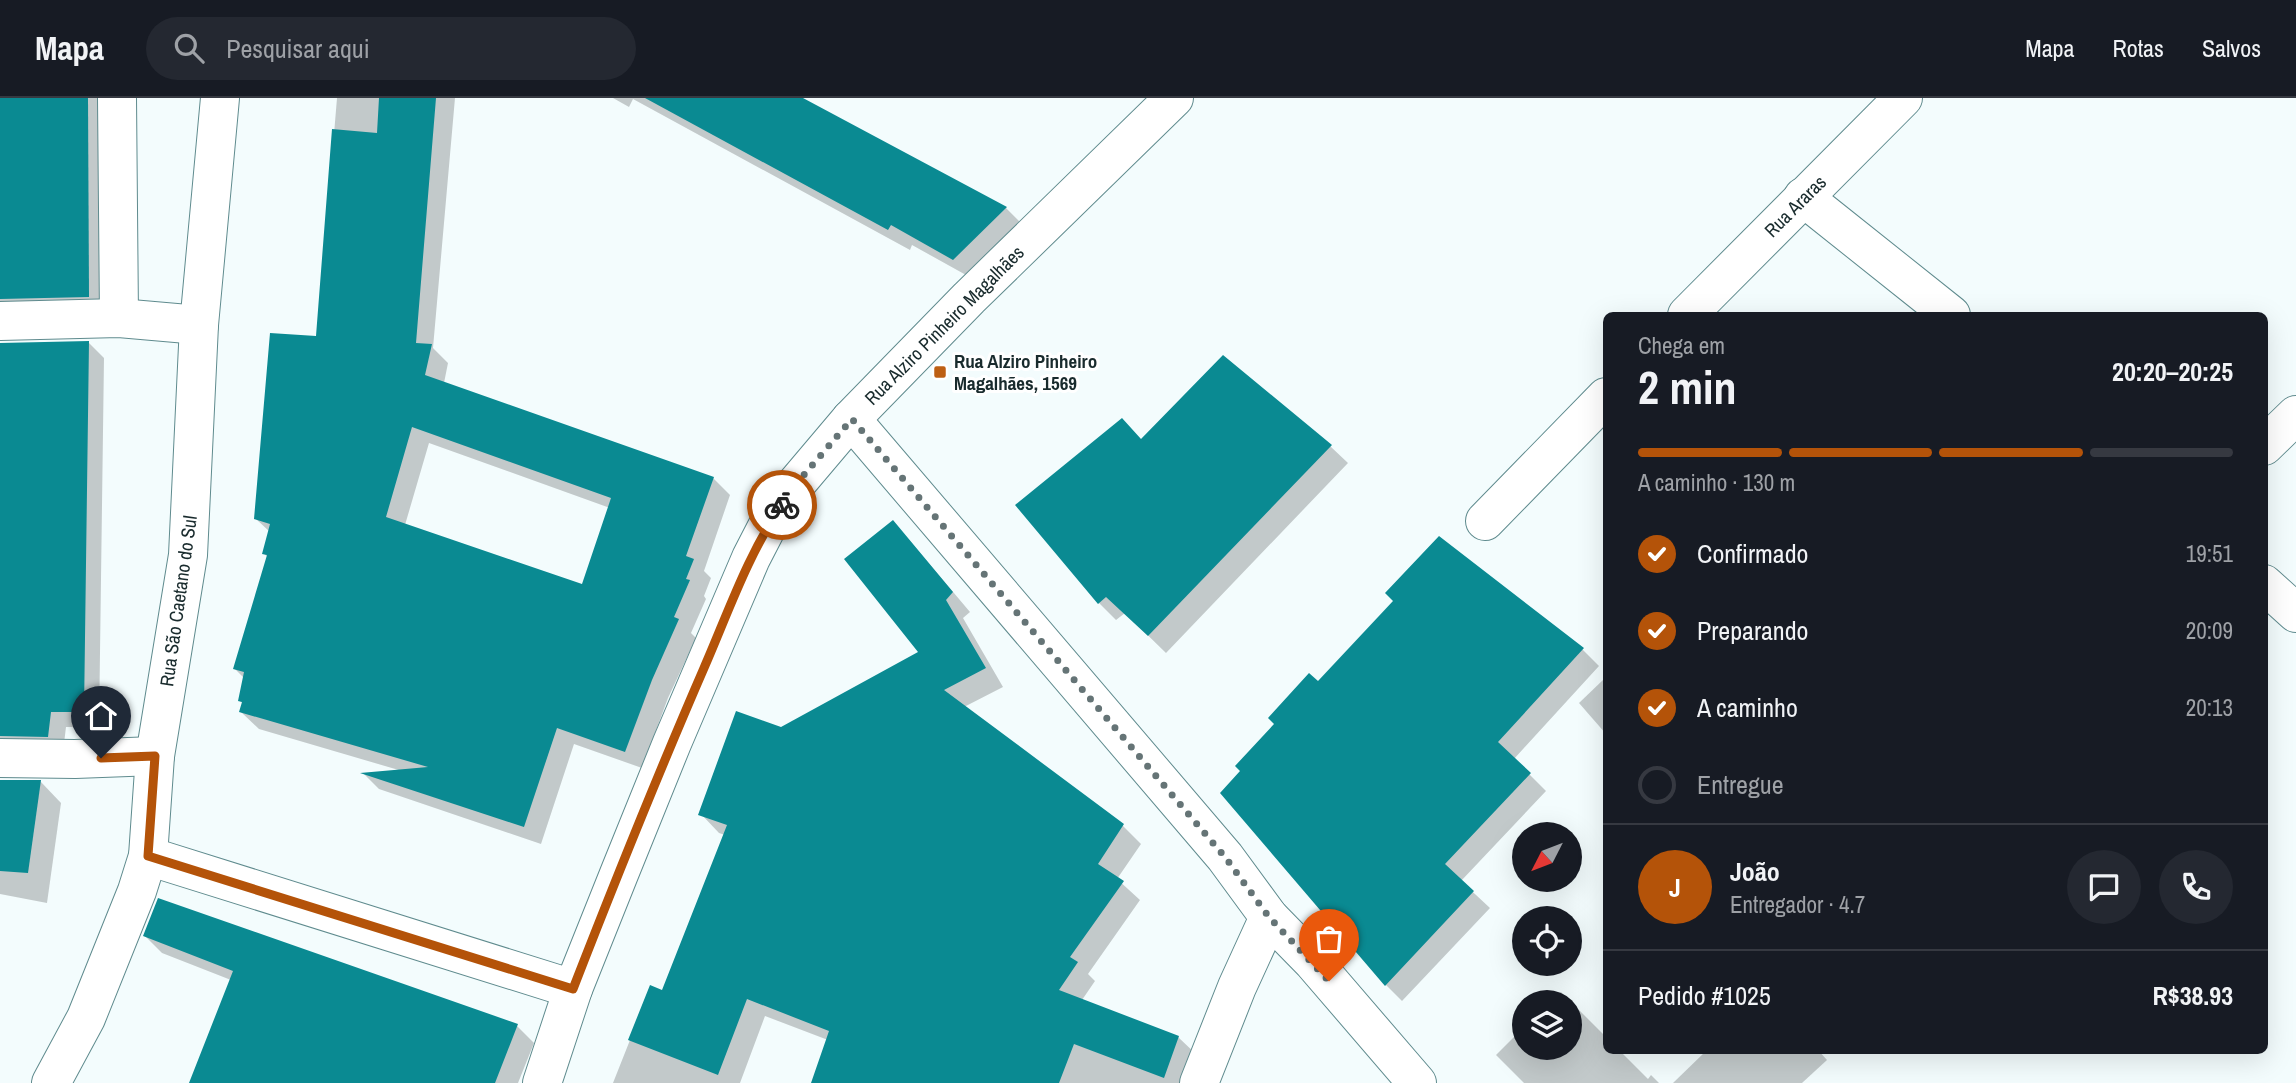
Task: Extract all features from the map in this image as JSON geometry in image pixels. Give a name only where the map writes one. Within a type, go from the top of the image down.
[{"type":"street","points":[[117,98],[119,318]]},
{"type":"street","name":"Rua São Caetano do Sul","points":[[51,1083],[86,1018],[137,891],[148,856],[155,756],[188,555],[199,325],[220,98]]},
{"type":"street","name":"Rua Alziro Pinheiro Magalhães","points":[[542,1083],[573,989],[672,743],[751,558],[768,525],[796,484],[852,419],[969,298],[1174,98]]},
{"type":"street","name":"Rua Araras","points":[[1691,312],[1903,98]]},
{"type":"street","points":[[1803,197],[1947,312]]},
{"type":"street","points":[[0,321],[119,318],[199,325]]},
{"type":"street","points":[[1485,521],[1603,400]]},
{"type":"street","points":[[2268,442],[2296,415]]},
{"type":"street","points":[[852,419],[1225,857],[1269,917],[1313,962],[1417,1083]]},
{"type":"street","points":[[2268,588],[2296,613]]},
{"type":"street","points":[[0,758],[155,756]]},
{"type":"street","points":[[148,856],[573,989]]},
{"type":"street","points":[[1199,1083],[1237,987],[1269,917]]},
{"type":"building","points":[[0,98],[88,98],[89,297],[0,299]]},
{"type":"building","points":[[379,98],[436,98],[416,343],[432,344],[425,375],[714,477],[686,556],[694,559],[686,579],[690,580],[674,617],[679,619],[625,752],[557,728],[524,827],[360,773],[428,767],[239,712],[242,702],[238,701],[244,672],[233,669],[267,555],[262,554],[270,524],[254,519],[270,333],[316,336],[332,129],[377,133]],"holes":[[[412,427],[611,498],[582,584],[386,517]]]},
{"type":"building","points":[[645,98],[803,98],[1007,207],[953,260],[891,225],[888,230]]},
{"type":"building","points":[[89,341],[84,712],[51,712],[48,737],[0,736],[0,343]]},
{"type":"building","points":[[1223,355],[1332,445],[1148,636],[1106,597],[1098,604],[1015,505],[1122,418],[1141,439]]},
{"type":"building","points":[[893,520],[953,592],[946,600],[986,668],[944,690],[1124,824],[1098,864],[1124,881],[1070,957],[1078,962],[1059,990],[1179,1036],[1164,1078],[1074,1044],[1059,1083],[811,1083],[829,1031],[747,999],[718,1075],[628,1040],[650,985],[662,990],[727,825],[698,815],[736,711],[781,727],[918,652],[844,559]]},
{"type":"building","points":[[1439,536],[1584,648],[1498,742],[1531,773],[1445,864],[1474,891],[1385,986],[1220,793],[1240,771],[1235,766],[1274,724],[1268,718],[1309,673],[1318,681],[1393,601],[1385,593]]},
{"type":"building","points":[[0,780],[41,780],[28,873],[0,871]]},
{"type":"building","points":[[158,898],[518,1024],[495,1083],[189,1083],[233,971],[143,936]]},
{"type":"way so far","points":[[782,505],[796,484],[852,419],[1225,857],[1269,917],[1329,981]]},
{"type":"place","name":"Rua Alziro Pinheiro Magalhães, 1569","points":[[940,372]]},
{"type":"route","points":[[101,758],[155,756],[148,856],[573,989],[672,743],[741,581],[768,525],[782,505]]}]
